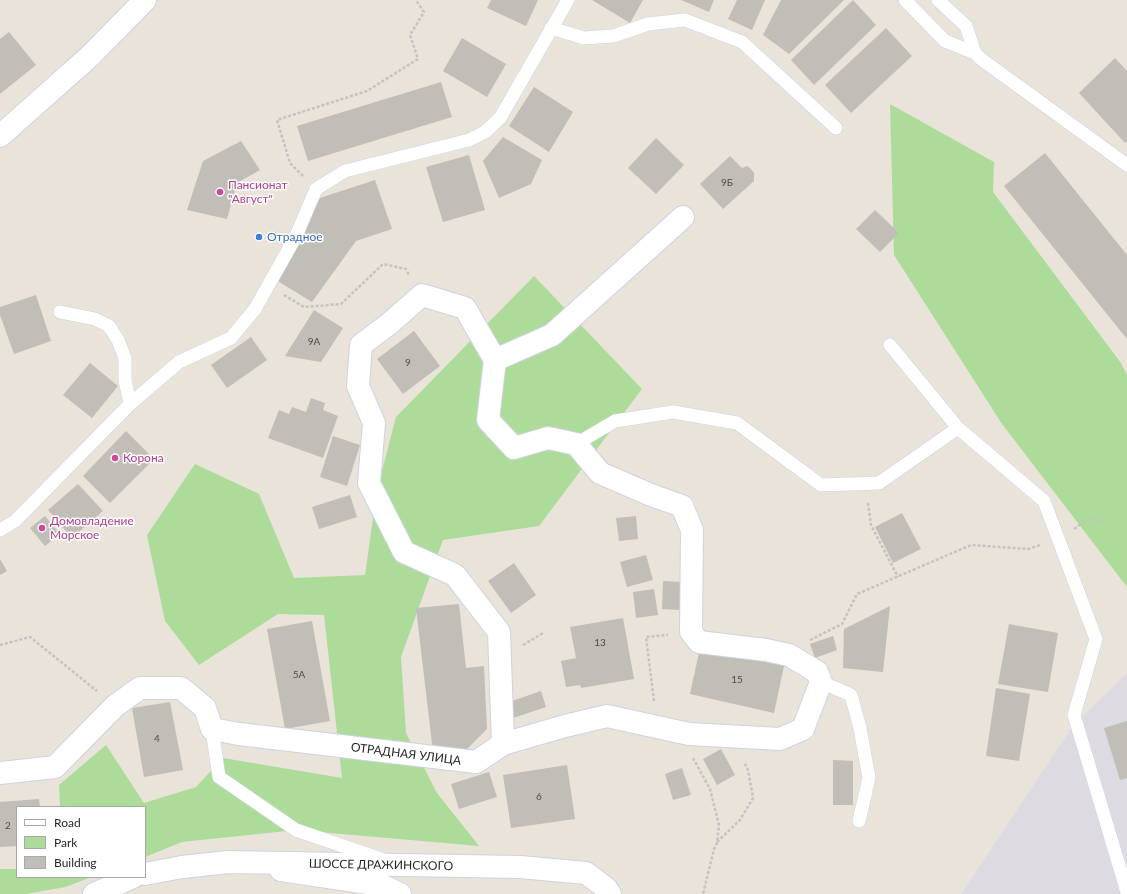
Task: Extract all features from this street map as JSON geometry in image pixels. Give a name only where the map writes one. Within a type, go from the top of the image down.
[{"type":"street","points":[[0,136],[90,56],[145,0]]},
{"type":"street","points":[[495,360],[552,335],[683,217]]},
{"type":"street","points":[[503,744],[500,632],[455,575],[404,552],[369,483],[374,423],[358,386],[361,345],[389,324],[422,295],[465,308],[495,360],[488,420],[514,448],[548,438],[576,444],[600,473],[651,496],[682,506],[692,530],[691,632],[699,642],[766,650],[789,655],[817,672],[821,682]]},
{"type":"street","name":"ОТРАДНАЯ УЛИЦА","points":[[212,729],[238,734],[476,762],[503,744],[565,726],[607,716],[689,734],[780,740],[803,728],[821,682]]},
{"type":"street","points":[[0,773],[55,767],[115,706],[140,688],[181,688],[205,708],[212,729]]},
{"type":"street","points":[[228,862],[381,885],[400,894]]},
{"type":"street","name":"ШОССЕ ДРАЖИНСКОГО","points":[[146,874],[182,866],[228,862],[520,867],[586,873],[606,888],[610,894]]},
{"type":"street","points":[[94,894],[131,878]]},
{"type":"lane","points":[[0,530],[15,521],[130,404],[180,362],[231,338],[255,309],[296,236],[316,189],[345,171],[469,140],[485,132],[500,118],[568,0]]},
{"type":"lane","points":[[905,0],[945,41],[975,53],[1127,165]]},
{"type":"lane","points":[[938,0],[966,26],[975,53]]},
{"type":"lane","points":[[551,28],[584,38],[614,36],[648,24],[685,20],[742,42],[836,128]]},
{"type":"lane","points":[[60,312],[95,318],[109,326],[118,340],[124,358],[130,404]]},
{"type":"lane","points":[[890,345],[958,428],[1044,501],[1096,639],[1074,715],[1127,892]]},
{"type":"lane","points":[[576,444],[615,421],[673,412],[737,423],[821,485],[879,483],[958,428]]},
{"type":"lane","points":[[821,682],[851,695],[858,721],[869,778],[858,820]]},
{"type":"lane","points":[[212,729],[219,777],[296,830],[399,865]]},
{"type":"path","points":[[316,189],[290,163],[277,120],[367,92],[418,59],[410,35],[424,12],[416,0]]},
{"type":"path","points":[[304,307],[341,304],[384,264]]},
{"type":"path","points":[[865,483],[871,525],[898,577]]},
{"type":"path","points":[[789,655],[797,646],[842,624],[857,594],[971,544],[1028,549],[1058,540],[1088,519],[1105,522]]},
{"type":"path","points":[[658,728],[646,637],[691,632]]},
{"type":"path","points":[[0,645],[30,637],[115,706]]},
{"type":"path","points":[[689,734],[693,758],[710,789],[719,825],[717,843]]},
{"type":"path","points":[[703,894],[714,849],[717,843],[740,820],[753,798],[748,770],[734,737]]},
{"type":"shaded area","points":[[1127,673],[1127,894],[961,894],[1072,727]]},
{"type":"green space","points":[[890,104],[994,162],[993,192],[1121,363],[1127,375],[1127,587],[1002,424],[894,255]]},
{"type":"green space","points":[[534,276],[642,389],[539,526],[443,540],[401,657],[406,733],[437,793],[479,846],[296,830],[182,842],[146,857],[146,806],[60,806],[59,785],[106,745],[144,803],[196,787],[223,758],[342,778],[324,615],[278,614],[199,665],[165,621],[147,535],[195,464],[259,494],[294,578],[365,575],[377,490],[396,417]]},
{"type":"green space","points":[[0,869],[16,869],[16,878],[89,878],[65,887],[26,894],[0,894]]},
{"type":"building","points":[[491,0],[538,0],[526,26],[487,8]]},
{"type":"building","points":[[592,0],[643,0],[630,23]]},
{"type":"building","points":[[681,0],[714,0],[709,12]]},
{"type":"building","points":[[737,0],[765,0],[752,30],[728,19]]},
{"type":"building","points":[[781,0],[844,0],[789,54],[763,35]]},
{"type":"building","points":[[853,0],[876,25],[814,85],[791,60]]},
{"type":"building","points":[[886,28],[912,56],[851,113],[825,85]]},
{"type":"building","points":[[9,32],[36,65],[0,94],[0,39]]},
{"type":"building","points":[[462,38],[506,64],[487,97],[443,71]]},
{"type":"building","points":[[1115,58],[1127,71],[1127,141],[1125,143],[1079,93]]},
{"type":"building","points":[[441,82],[452,117],[308,161],[297,126]]},
{"type":"building","points":[[534,87],[573,112],[549,152],[509,126]]},
{"type":"building","points":[[503,137],[542,160],[531,184],[499,198],[483,161]]},
{"type":"building","points":[[656,138],[684,165],[656,194],[628,168]]},
{"type":"building","points":[[241,141],[260,170],[237,183],[227,219],[187,210],[203,161]]},
{"type":"building","points":[[1045,153],[1127,255],[1127,339],[1004,186]]},
{"type":"building","points":[[469,155],[485,210],[443,222],[426,167]]},
{"type":"building","points":[[730,156],[742,168],[747,166],[751,169],[754,173],[754,181],[723,209],[700,184]]},
{"type":"building","points":[[375,180],[392,229],[356,241],[312,302],[276,280],[320,198]]},
{"type":"building","points":[[875,210],[899,233],[880,252],[856,229]]},
{"type":"building","points":[[36,295],[51,341],[14,354],[0,315],[0,307]]},
{"type":"building","points":[[314,310],[343,328],[321,362],[285,356]]},
{"type":"building","points":[[414,331],[440,366],[403,394],[377,359]]},
{"type":"building","points":[[251,337],[267,360],[227,388],[211,365]]},
{"type":"building","points":[[90,363],[118,386],[92,418],[63,395]]},
{"type":"building","points":[[311,398],[325,403],[323,410],[338,416],[323,458],[268,438],[279,410],[289,414],[292,407],[306,412]]},
{"type":"building","points":[[126,431],[154,459],[110,503],[83,476]]},
{"type":"building","points":[[333,436],[360,445],[347,486],[320,477]]},
{"type":"building","points":[[78,484],[103,511],[72,538],[48,510]]},
{"type":"building","points":[[350,495],[357,517],[319,529],[312,507]]},
{"type":"building","points":[[902,513],[921,549],[893,563],[875,527]]},
{"type":"building","points":[[45,516],[60,534],[45,546],[30,528]]},
{"type":"building","points":[[636,516],[638,539],[619,541],[616,518]]},
{"type":"building","points":[[646,555],[653,580],[627,587],[620,562]]},
{"type":"building","points":[[0,559],[7,571],[0,575]]},
{"type":"building","points":[[514,563],[536,595],[511,613],[488,581]]},
{"type":"building","points":[[663,581],[681,582],[680,610],[662,609]]},
{"type":"building","points":[[654,589],[658,615],[636,618],[633,592]]},
{"type":"building","points":[[459,604],[466,668],[484,666],[487,729],[467,749],[433,752],[416,608]]},
{"type":"building","points":[[890,606],[883,672],[843,668],[844,629]]},
{"type":"building","points":[[623,618],[634,679],[581,688],[580,685],[566,687],[561,661],[576,658],[570,627]]},
{"type":"building","points":[[312,621],[330,721],[285,729],[267,629]]},
{"type":"building","points":[[1009,624],[1058,633],[1048,692],[998,684]]},
{"type":"building","points":[[833,636],[837,650],[815,658],[810,644]]},
{"type":"building","points":[[700,648],[784,666],[774,713],[690,694]]},
{"type":"building","points":[[996,688],[1030,694],[1019,761],[986,756]]},
{"type":"building","points":[[541,691],[546,707],[510,719],[512,701]]},
{"type":"building","points":[[170,702],[183,770],[144,777],[132,708]]},
{"type":"building","points":[[1127,721],[1127,778],[1120,780],[1104,728]]},
{"type":"building","points":[[721,749],[735,775],[717,785],[703,759]]},
{"type":"building","points":[[833,760],[853,761],[853,805],[833,805]]},
{"type":"building","points":[[567,765],[575,819],[511,828],[503,775]]},
{"type":"building","points":[[682,768],[691,795],[673,800],[665,774]]},
{"type":"building","points":[[489,772],[497,797],[459,809],[451,784]]},
{"type":"building","points":[[39,799],[40,806],[16,806],[16,846],[0,847],[0,802]]},
{"type":"place","name":"Пансионат \"Август\"","points":[[220,192]]},
{"type":"place","name":"Отрадное","points":[[259,237]]},
{"type":"place","name":"Корона","points":[[115,458]]},
{"type":"place","name":"Домовладение Морское","points":[[42,528]]}]
